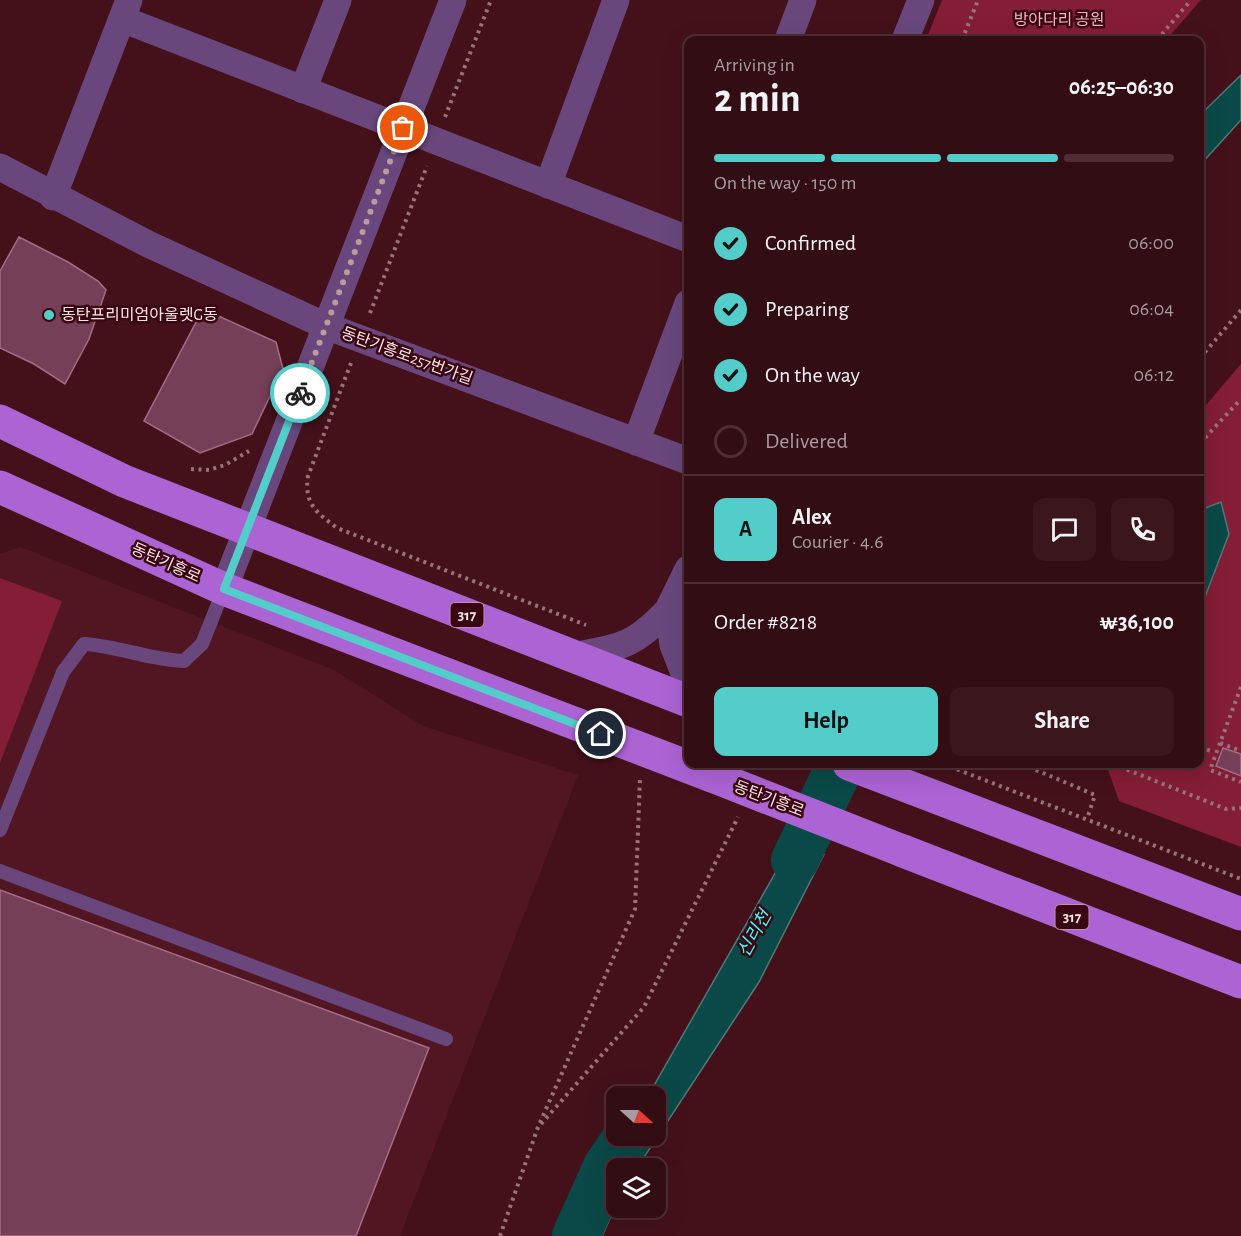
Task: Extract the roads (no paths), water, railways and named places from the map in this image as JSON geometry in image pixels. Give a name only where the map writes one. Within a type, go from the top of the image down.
[{"type":"main road","name":"317","points":[[0,421],[124,480],[684,699]]},
{"type":"main road","name":"동탄기흥로","points":[[0,487],[224,589],[684,765]]},
{"type":"main road","name":"동탄기흥로","points":[[691,768],[1241,982]]},
{"type":"main road","points":[[859,768],[1241,914]]},
{"type":"street","points":[[303,90],[338,0]]},
{"type":"street","points":[[224,589],[453,0]]},
{"type":"street","points":[[548,185],[616,0]]},
{"type":"street","points":[[790,36],[803,0]]},
{"type":"street","points":[[907,36],[921,0]]},
{"type":"street","points":[[53,197],[125,10],[303,90],[684,237]]},
{"type":"street","name":"동탄기흥로257번가길","points":[[0,167],[53,197],[148,244],[326,326],[684,460]]},
{"type":"street","points":[[636,442],[684,314]]},
{"type":"street","points":[[572,656],[623,646],[650,629],[668,610],[684,577]]},
{"type":"street","points":[[668,610],[673,645],[684,673]]},
{"type":"lane","points":[[0,830],[63,672],[84,644],[100,645],[164,660],[184,661],[202,644],[224,589]]},
{"type":"lane","points":[[0,871],[446,1039]]},
{"type":"water","points":[[1241,75],[1241,120],[1204,161],[1204,111]]},
{"type":"water","points":[[1221,502],[1229,534],[1204,600],[1204,508]]},
{"type":"water","points":[[845,794],[845,813],[759,982],[666,1124],[666,1086],[654,1086],[817,800],[836,802]]},
{"type":"water","points":[[621,1146],[651,1146],[644,1158],[615,1158]]},
{"type":"water","points":[[606,1176],[606,1218],[610,1218],[602,1236],[576,1236]]},
{"type":"waterway","name":"신리천","points":[[795,860],[839,768]]},
{"type":"waterway","name":"신리천","points":[[576,1236],[607,1167],[621,1146]]},
{"type":"place","name":"동탄프리미엄아울렛G동","points":[[49,315]]},
{"type":"park label","name":"방아다리 공원","points":[[1059,20]]}]
